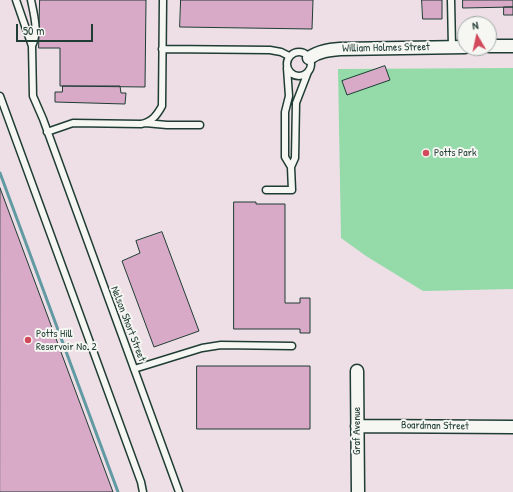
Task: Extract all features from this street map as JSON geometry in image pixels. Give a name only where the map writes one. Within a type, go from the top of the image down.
[{"type":"street","points":[[497,46],[513,46]]},
{"type":"street","name":"William Holmes Street","points":[[309,58],[316,53],[340,49],[457,47]]},
{"type":"street","name":"Graf Avenue","points":[[357,371],[358,492]]},
{"type":"street","name":"Boardman Street","points":[[357,426],[513,427]]},
{"type":"lane","points":[[16,0],[32,46]]},
{"type":"lane","points":[[31,0],[36,28],[36,39],[32,46]]},
{"type":"lane","points":[[145,123],[155,117],[162,106],[163,0]]},
{"type":"lane","points":[[451,0],[452,47]]},
{"type":"lane","name":"Nelson Short Street","points":[[32,46],[32,96],[48,132],[58,163],[179,492]]},
{"type":"lane","points":[[162,49],[270,50],[281,52],[289,56]]},
{"type":"lane","points":[[266,190],[292,190],[291,168],[295,158],[296,103],[311,64],[309,58],[303,53],[299,52],[289,56],[286,64],[289,96],[285,112],[285,157],[291,168]]},
{"type":"lane","points":[[287,68],[289,72],[295,76],[305,75],[308,72]]},
{"type":"lane","points":[[0,96],[141,482],[143,492]]},
{"type":"lane","points":[[48,132],[73,123],[200,125]]},
{"type":"lane","points":[[134,369],[202,348],[221,345],[292,346]]},
{"type":"green space","name":"Potts Park","points":[[513,68],[513,289],[423,291],[366,256],[341,238],[338,69]]},
{"type":"building","points":[[40,0],[146,0],[145,87],[60,86],[60,48],[39,48]]},
{"type":"building","points":[[181,0],[313,0],[312,29],[180,27]]},
{"type":"building","points":[[422,0],[442,0],[442,19],[423,19]]},
{"type":"building","points":[[463,0],[513,0],[513,7],[463,8]]},
{"type":"building","points":[[504,7],[513,7],[513,15],[504,15]]},
{"type":"building","points":[[385,66],[390,80],[347,95],[342,81]]},
{"type":"building","points":[[63,86],[120,86],[121,93],[126,93],[125,104],[55,102],[55,92],[62,92]]},
{"type":"building","name":"Potts Hill Reservoir No. 2","points":[[0,188],[113,492],[0,492]]},
{"type":"building","points":[[234,202],[285,204],[285,303],[300,303],[300,298],[310,298],[310,333],[300,333],[300,329],[234,329]]},
{"type":"building","points":[[162,232],[199,331],[154,347],[122,261],[140,253],[136,241]]},
{"type":"building","points":[[197,366],[310,366],[310,429],[197,429]]},
{"type":"waterway","points":[[0,173],[118,492]]},
{"type":"place","name":"Potts Park","points":[[426,153]]},
{"type":"place","name":"Potts Hill Reservoir No. 2","points":[[28,340]]}]
